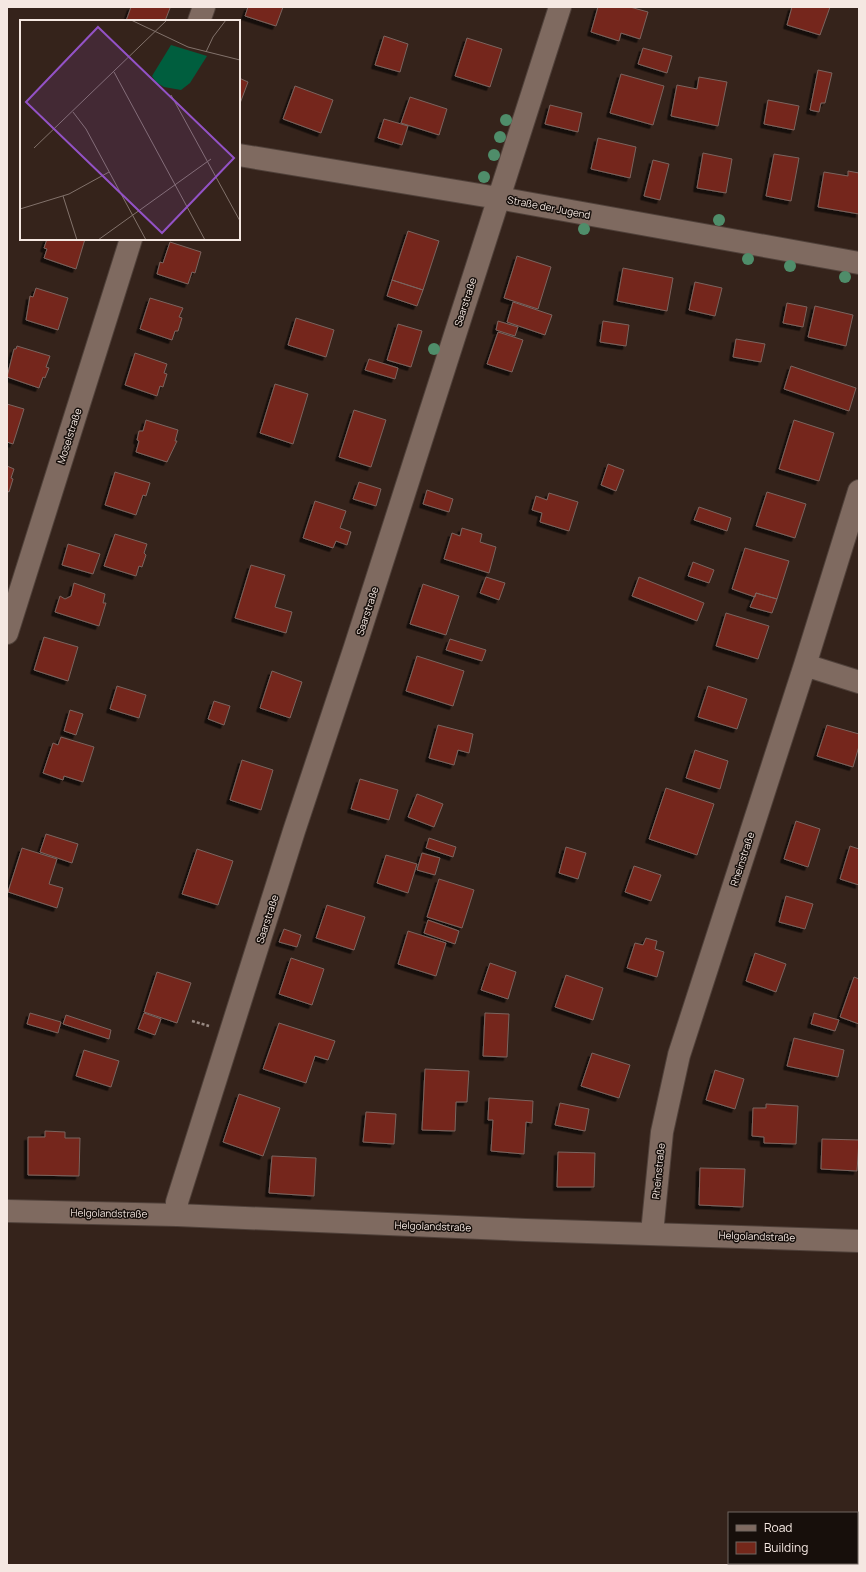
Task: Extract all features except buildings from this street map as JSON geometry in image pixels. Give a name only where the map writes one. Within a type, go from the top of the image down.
[{"type":"street","points":[[199,20],[204,7]]},
{"type":"street","name":"Saarstraße","points":[[176,1215],[177,1202],[232,1027],[560,7]]},
{"type":"street","name":"Straße der Jugend","points":[[240,155],[498,198],[859,263]]},
{"type":"street","name":"Moselstraße","points":[[7,633],[132,240]]},
{"type":"street","name":"Rheinstraße","points":[[652,1232],[662,1132],[679,1055],[805,665],[859,491]]},
{"type":"street","points":[[805,665],[859,682]]},
{"type":"street","name":"Helgolandstraße","points":[[7,1211],[176,1215],[526,1230],[652,1232],[859,1241]]},
{"type":"path","points":[[192,1020],[207,1026]]}]
